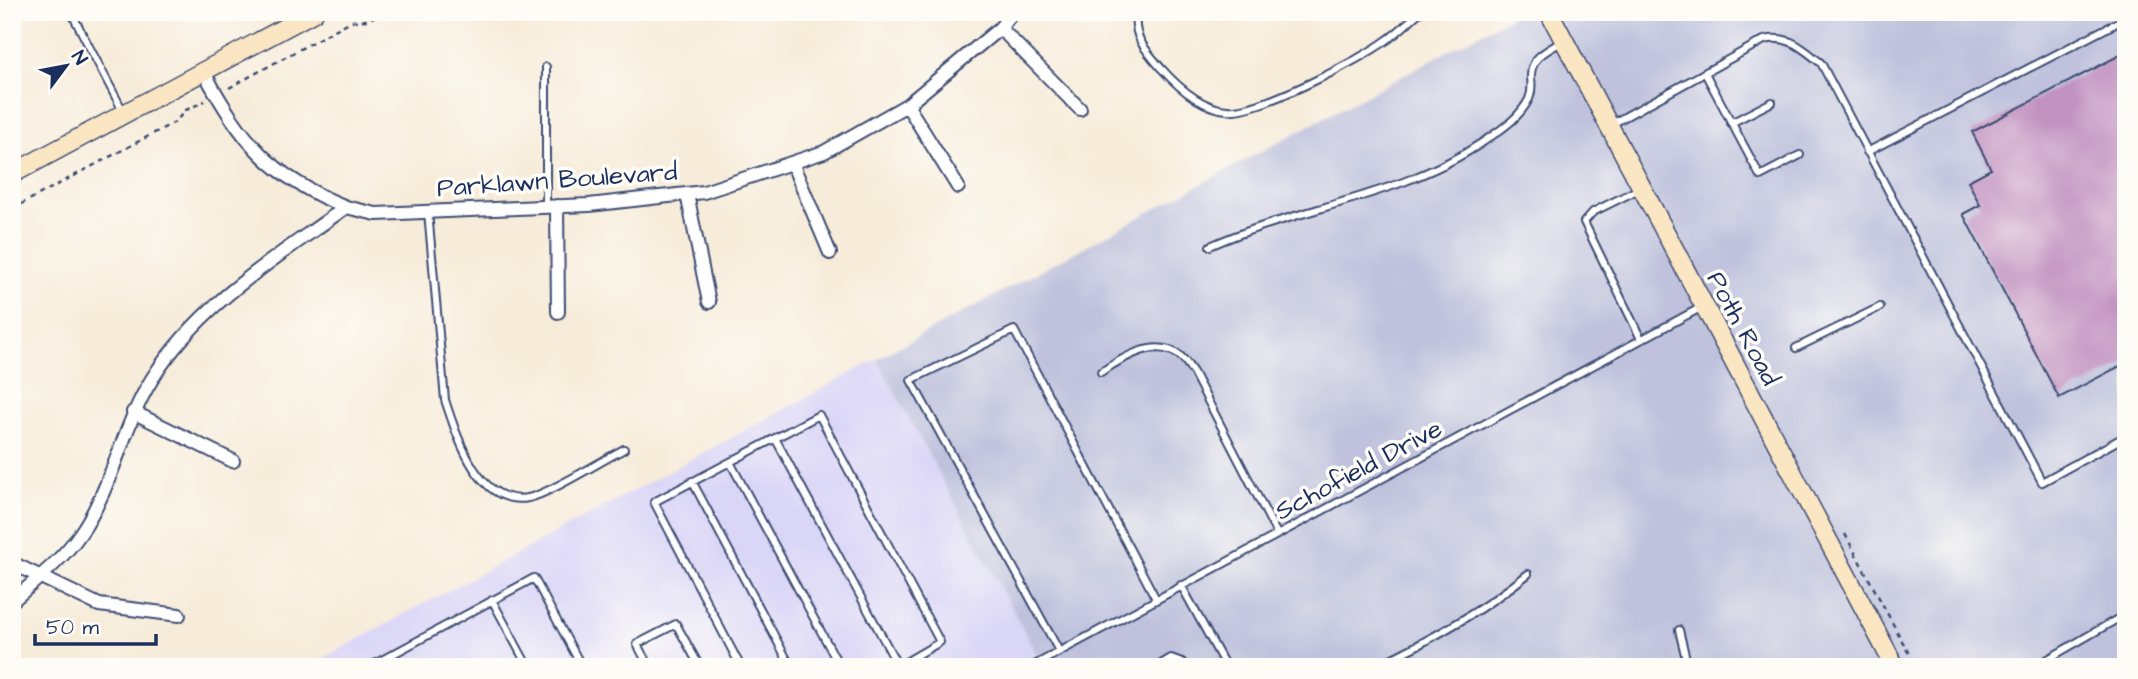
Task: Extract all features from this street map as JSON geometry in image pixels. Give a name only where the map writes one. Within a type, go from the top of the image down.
[{"type":"street","points":[[12,174],[314,12]]},
{"type":"street","name":"Parklawn Boulevard","points":[[204,72],[216,95],[267,162],[288,180],[346,206],[376,214],[551,207],[704,192],[824,152],[907,105],[1000,29],[1013,12]]},
{"type":"street","name":"Poth Road","points":[[1549,12],[1895,667]]},
{"type":"street","points":[[1000,29],[1080,108]]},
{"type":"street","points":[[907,105],[958,187]]},
{"type":"street","points":[[792,163],[830,253]]},
{"type":"street","points":[[687,194],[709,302]]},
{"type":"street","points":[[12,601],[66,552],[82,532],[133,412],[177,344],[205,312],[240,282],[346,206]]},
{"type":"street","points":[[551,207],[558,312]]},
{"type":"street","points":[[133,412],[233,461]]},
{"type":"street","points":[[12,563],[99,605],[179,615]]},
{"type":"lane","points":[[71,12],[125,115]]},
{"type":"lane","points":[[1137,12],[1134,23],[1145,50],[1176,85],[1210,106],[1228,110],[1270,100],[1319,78],[1387,40],[1420,12]]},
{"type":"lane","points":[[1867,152],[2126,18]]},
{"type":"lane","points":[[1608,126],[1764,40],[1775,37],[1796,43],[1821,63],[2042,482],[2126,436]]},
{"type":"lane","points":[[1210,246],[1252,228],[1361,196],[1457,159],[1518,116],[1532,92],[1532,63],[1537,56],[1564,40]]},
{"type":"lane","points":[[546,67],[551,207]]},
{"type":"lane","points":[[1705,73],[1760,176],[1800,155]]},
{"type":"lane","points":[[1731,123],[1772,102]]},
{"type":"lane","points":[[1641,188],[1593,212],[1584,222],[1641,340]]},
{"type":"lane","points":[[428,210],[445,400],[454,428],[484,484],[496,491],[529,498],[624,449]]},
{"type":"lane","name":"Schofield Drive","points":[[1031,667],[1704,306]]},
{"type":"lane","points":[[1796,348],[1880,307]]},
{"type":"lane","points":[[1059,651],[911,380],[1014,330],[1156,598]]},
{"type":"lane","points":[[1101,372],[1129,355],[1154,348],[1178,354],[1193,372],[1276,534]]},
{"type":"lane","points":[[741,667],[653,502],[730,461],[819,415],[940,642],[898,667],[775,438]]},
{"type":"lane","points":[[730,461],[840,667]]},
{"type":"lane","points":[[692,481],[792,667]]},
{"type":"lane","points":[[1374,667],[1413,649],[1494,601],[1528,574]]},
{"type":"lane","points":[[369,667],[534,578],[582,667]]},
{"type":"lane","points":[[1181,585],[1226,667]]},
{"type":"lane","points":[[492,600],[528,667]]},
{"type":"lane","points":[[2034,667],[2126,614]]},
{"type":"lane","points":[[649,667],[637,644],[676,624],[700,667]]},
{"type":"lane","points":[[1679,630],[1688,667]]},
{"type":"lane","points":[[1156,667],[1171,658],[1182,662],[1185,667]]},
{"type":"path","points":[[12,209],[175,122],[186,110],[351,21],[368,20],[382,12]]},
{"type":"shaded area","points":[[1520,12],[2126,12],[2126,667],[1030,667],[1040,661],[877,359]]},
{"type":"shaded area","points":[[877,359],[1040,661],[1030,667],[307,667]]},
{"type":"building","points":[[2126,52],[2126,363],[2059,398],[1963,214],[1980,205],[1968,181],[1991,169],[1972,132]]}]
